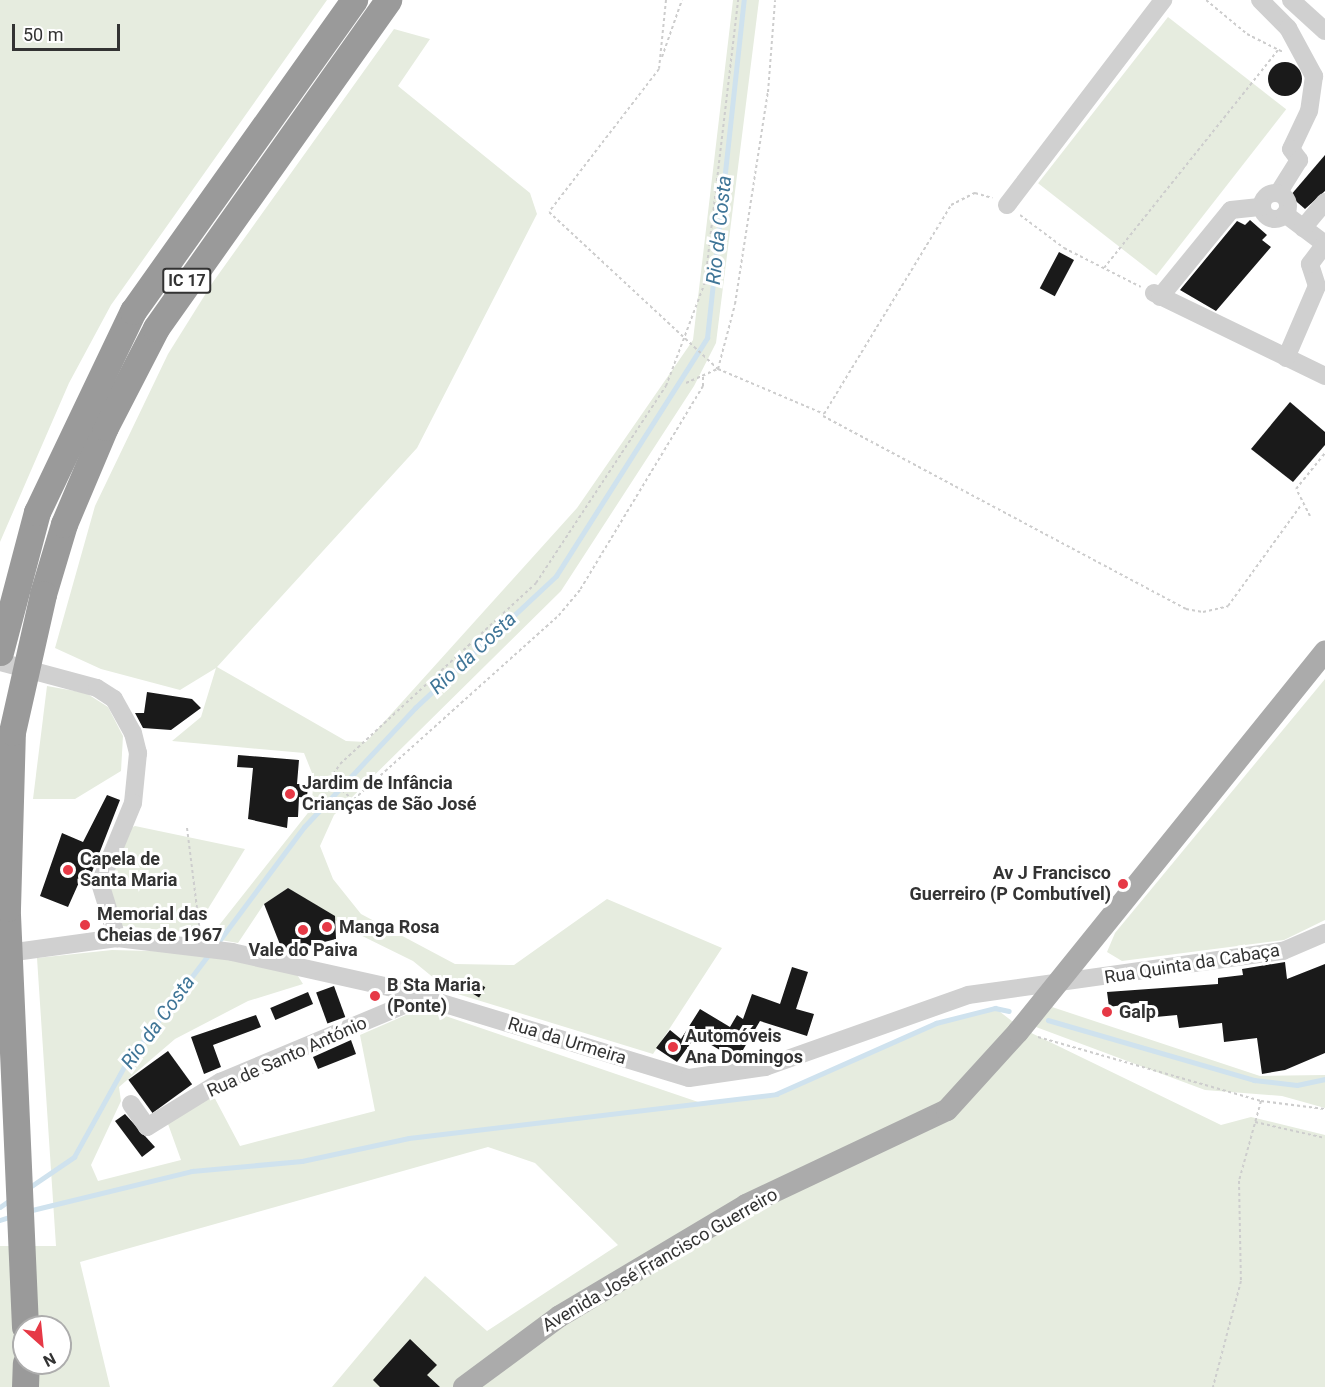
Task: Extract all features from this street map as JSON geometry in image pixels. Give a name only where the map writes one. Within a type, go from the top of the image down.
[{"type":"highway","name":"IC 17","points":[[0,652],[14,586],[37,512],[133,311],[354,0]]},
{"type":"highway","name":"IC 17","points":[[24,1315],[7,908],[12,732],[43,594],[101,437],[156,328],[388,0]]},
{"type":"main road","name":"Avenida José Francisco Guerreiro","points":[[464,1387],[560,1316],[746,1205],[923,1126],[968,1091],[1325,652]]},
{"type":"street","points":[[1007,205],[1163,0]]},
{"type":"street","points":[[1260,0],[1288,28],[1306,62],[1315,92],[1292,140],[1291,149],[1299,160],[1278,193],[1264,198],[1262,207]]},
{"type":"street","points":[[1291,0],[1325,31]]},
{"type":"street","points":[[1278,193],[1288,204],[1285,214]]},
{"type":"street","points":[[1303,228],[1325,202]]},
{"type":"street","points":[[1262,207],[1271,218],[1285,214]]},
{"type":"street","points":[[1262,207],[1231,210],[1157,295],[1325,376]]},
{"type":"street","points":[[1285,214],[1325,244],[1310,264],[1317,286],[1286,358]]},
{"type":"street","points":[[0,662],[97,688],[114,699],[133,733],[138,753],[134,803],[100,883],[117,938]]},
{"type":"street","name":"Rua Quinta da Cabaça","points":[[1057,983],[1282,951],[1325,933]]},
{"type":"street","name":"Rua da Urmeira","points":[[0,954],[117,938],[232,951],[423,997],[689,1078],[775,1064],[968,995],[1057,983]]},
{"type":"street","name":"Rua de Santo António","points":[[131,1104],[147,1127],[220,1082],[423,997]]},
{"type":"path","points":[[661,60],[666,0]]},
{"type":"path","points":[[682,0],[661,60],[549,212],[685,342],[718,369],[822,415],[1186,609],[1203,612],[1228,606],[1301,505]]},
{"type":"path","points":[[703,377],[703,386],[580,590],[557,617],[353,800],[330,779],[340,764],[536,583],[666,387],[685,342],[705,282],[738,0]]},
{"type":"path","points":[[718,369],[755,182],[775,0]]},
{"type":"path","points":[[1206,0],[1278,50],[1306,62]]},
{"type":"path","points":[[1104,268],[1278,50]]},
{"type":"path","points":[[822,415],[951,205],[975,193],[1007,205],[1064,248],[1157,295]]},
{"type":"path","points":[[686,383],[718,369]]},
{"type":"path","points":[[1310,516],[1301,505],[1296,489],[1325,453]]},
{"type":"path","points":[[187,828],[196,925]]},
{"type":"path","points":[[1018,1032],[1261,1101],[1325,1109]]},
{"type":"path","points":[[1213,1387],[1241,1281],[1239,1181],[1261,1101]]},
{"type":"path","points":[[1254,1122],[1325,1138]]},
{"type":"shaded area","points":[[0,0],[327,0],[111,305],[69,383],[0,542]]},
{"type":"shaded area","points":[[733,0],[759,0],[716,343],[694,386],[561,591],[334,815],[320,846],[333,879],[361,914],[455,964],[514,965],[607,899],[722,948],[653,1054],[451,992],[413,961],[350,930],[288,888],[264,904],[238,943],[209,938],[311,809],[314,778],[304,753],[172,741],[201,717],[216,668],[180,690],[101,669],[55,648],[95,506],[168,354],[213,282],[394,29],[430,39],[398,86],[530,193],[537,214],[417,448],[217,667],[346,741],[366,742],[577,508],[693,340]]},
{"type":"shaded area","points":[[1168,17],[1286,109],[1156,276],[1038,183]]},
{"type":"shaded area","points":[[1325,679],[1325,920],[1284,940],[1122,961],[1107,952],[1115,933]]},
{"type":"shaded area","points":[[47,686],[86,693],[108,707],[123,736],[121,771],[75,799],[33,799]]},
{"type":"shaded area","points":[[135,826],[245,849],[193,933],[122,926],[107,884],[128,829]]},
{"type":"shaded area","points":[[112,950],[188,952],[296,973],[303,984],[248,1001],[175,1039],[119,1087],[121,1101],[91,1165],[98,1181],[181,1160],[168,1124],[212,1093],[240,1146],[375,1111],[360,1035],[422,1008],[707,1105],[776,1094],[936,1023],[995,1008],[1021,1028],[1221,1125],[1251,1117],[1325,1135],[1325,1387],[332,1387],[425,1276],[487,1331],[618,1245],[535,1163],[488,1147],[80,1262],[110,1387],[0,1387],[0,1246],[56,1246],[37,958]]},
{"type":"shaded area","points":[[1052,1007],[1260,1076],[1325,1075],[1325,1108],[1282,1096],[1205,1090],[1036,1027]]},
{"type":"building","points":[[1285,62],[1297,67],[1302,79],[1297,91],[1285,96],[1273,91],[1268,79],[1273,67]]},
{"type":"building","points":[[1325,155],[1325,191],[1305,209],[1290,196]]},
{"type":"building","points":[[1250,220],[1267,235],[1262,240],[1271,247],[1216,311],[1180,290],[1237,221],[1245,225]]},
{"type":"building","points":[[1059,252],[1074,260],[1055,296],[1040,288]]},
{"type":"building","points":[[1290,402],[1325,432],[1325,445],[1293,482],[1251,449]]},
{"type":"building","points":[[147,692],[192,699],[201,708],[171,730],[143,728],[135,713],[144,713]]},
{"type":"building","name":"Jardim de Infância Crianças de São José","points":[[238,755],[299,760],[297,784],[308,784],[307,798],[299,797],[298,817],[288,817],[287,828],[248,819],[253,768],[237,767]]},
{"type":"building","name":"Capela de Santa Maria","points":[[107,795],[120,800],[92,872],[85,869],[68,907],[40,896],[62,833],[83,842]]},
{"type":"building","points":[[288,888],[335,916],[336,939],[293,950],[281,947],[264,904]]},
{"type":"building","points":[[1285,962],[1287,979],[1325,964],[1325,1053],[1285,1070],[1262,1074],[1257,1038],[1224,1042],[1222,1023],[1179,1028],[1177,1015],[1145,1018],[1143,1002],[1109,1007],[1107,992],[1218,984],[1218,978],[1243,975],[1242,969]]},
{"type":"building","points":[[792,967],[808,972],[796,1009],[814,1014],[807,1036],[760,1021],[737,1060],[696,1036],[677,1062],[656,1048],[670,1030],[681,1039],[700,1009],[730,1027],[737,1015],[743,1019],[752,994],[780,1004]]},
{"type":"building","points":[[475,981],[485,987],[479,997],[469,991]]},
{"type":"building","points":[[334,986],[345,1017],[327,1024],[316,992]]},
{"type":"building","points":[[308,992],[313,1004],[275,1020],[270,1008]]},
{"type":"building","points":[[256,1015],[261,1027],[213,1045],[221,1067],[204,1074],[191,1037]]},
{"type":"building","points":[[351,1040],[356,1054],[318,1069],[313,1057]]},
{"type":"building","points":[[168,1051],[192,1084],[152,1113],[128,1080]]},
{"type":"building","points":[[125,1114],[155,1147],[142,1157],[115,1121]]},
{"type":"building","points":[[410,1339],[437,1365],[427,1375],[440,1387],[380,1387],[373,1380]]},
{"type":"waterway","name":"Rio da Costa","points":[[216,945],[304,827],[415,708],[556,576],[707,338],[744,0]]},
{"type":"waterway","name":"Rio da Costa","points":[[27,1189],[74,1157],[125,1065],[209,954]]},
{"type":"waterway","points":[[28,1211],[192,1171],[302,1161],[409,1138],[776,1094],[936,1023],[995,1008],[1009,1011]]},
{"type":"waterway","points":[[1048,1020],[1254,1080],[1297,1085],[1325,1079]]},
{"type":"waterway","name":"Rio da Costa","points":[[0,1207],[10,1200]]},
{"type":"waterway","points":[[0,1220],[12,1216]]},
{"type":"place","name":"Jardim de Infância Crianças de São José","points":[[290,794]]},
{"type":"place","name":"Capela de Santa Maria","points":[[68,870]]},
{"type":"place","name":"Av J Francisco Guerreiro (P Combutível)","points":[[1123,884]]},
{"type":"place","name":"Memorial das Cheias de 1967","points":[[85,925]]},
{"type":"place","name":"Manga Rosa","points":[[327,927]]},
{"type":"place","name":"Vale do Paiva","points":[[303,930]]},
{"type":"place","name":"B Sta Maria (Ponte)","points":[[375,996]]},
{"type":"place","name":"Galp","points":[[1107,1012]]},
{"type":"place","name":"Automóveis Ana Domingos","points":[[673,1047]]}]
